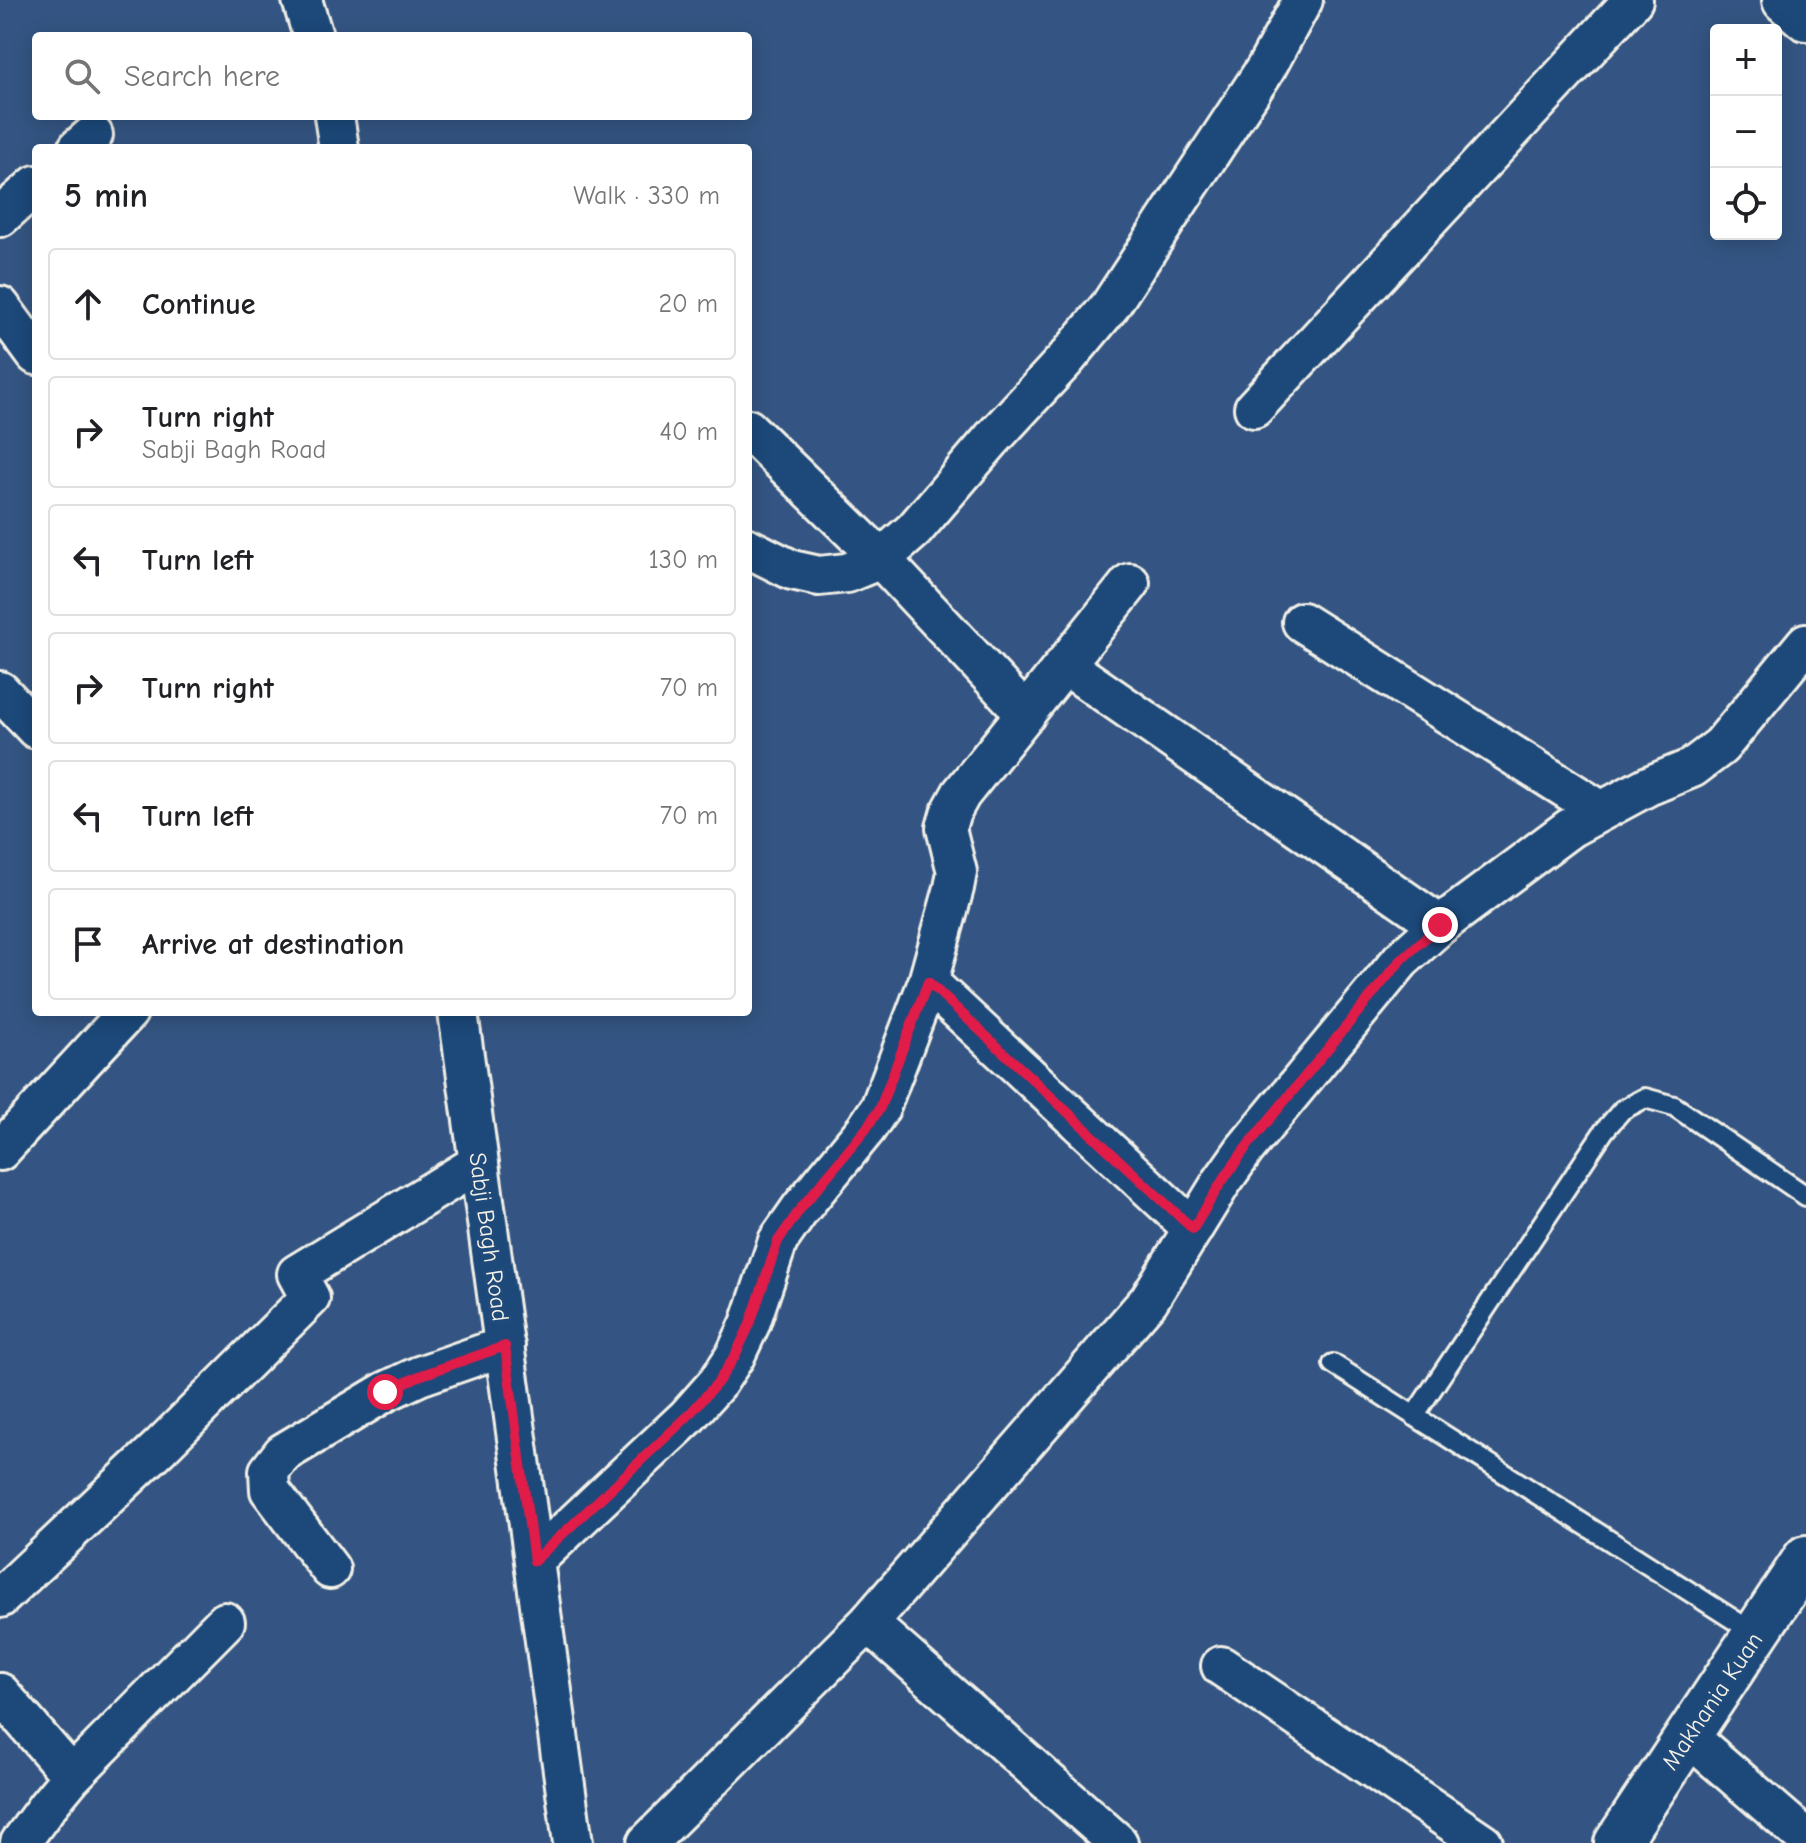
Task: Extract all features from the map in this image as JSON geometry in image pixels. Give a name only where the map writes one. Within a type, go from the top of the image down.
[{"type":"street","points":[[302,0],[312,32]]},
{"type":"street","points":[[752,550],[792,570],[819,576],[847,573],[881,559],[914,530],[1110,306],[1266,68],[1303,0]]},
{"type":"street","points":[[1254,408],[1633,0]]},
{"type":"street","points":[[1785,0],[1806,18]]},
{"type":"street","points":[[335,120],[338,144]]},
{"type":"street","points":[[0,217],[32,189]]},
{"type":"street","points":[[0,306],[32,350]]},
{"type":"street","points":[[752,433],[881,559],[1026,714]]},
{"type":"street","points":[[534,1561],[687,1417],[718,1382],[735,1356],[750,1324],[778,1241],[880,1108],[928,982],[954,888],[957,872],[946,828],[950,814],[961,794],[1130,583]]},
{"type":"street","points":[[1302,622],[1600,810]]},
{"type":"street","points":[[647,1843],[868,1623],[1149,1300],[1221,1183],[1264,1125],[1401,960],[1440,925],[1570,828],[1648,786],[1692,768],[1721,746],[1806,643]]},
{"type":"street","points":[[1065,665],[1440,925]]},
{"type":"street","points":[[0,691],[32,725]]},
{"type":"street","points":[[928,982],[1193,1229]]},
{"type":"street","points":[[0,1151],[124,1016]]},
{"type":"street","name":"Sabji Bagh Road","points":[[459,1016],[573,1843]]},
{"type":"street","points":[[0,1598],[159,1448],[310,1298],[297,1274],[479,1163]]},
{"type":"street","points":[[330,1569],[270,1490],[269,1471],[283,1453],[385,1392],[419,1376],[505,1346]]},
{"type":"street","name":"Makhania Kuan","points":[[1617,1843],[1806,1558]]},
{"type":"street","points":[[20,1843],[72,1776],[225,1622]]},
{"type":"street","points":[[868,1623],[1118,1843]]},
{"type":"street","points":[[1221,1666],[1483,1843]]},
{"type":"street","points":[[0,1693],[72,1776]]},
{"type":"street","points":[[1688,1736],[1806,1838]]},
{"type":"lane","points":[[1414,1416],[1604,1131],[1622,1110],[1645,1098],[1674,1106],[1806,1196]]},
{"type":"lane","points":[[1333,1364],[1756,1634]]},
{"type":"route","points":[[385,1392],[419,1376],[505,1346],[534,1561],[687,1417],[718,1382],[750,1324],[778,1241],[880,1108],[928,982],[1193,1229],[1245,1149],[1401,960],[1440,925]]}]
